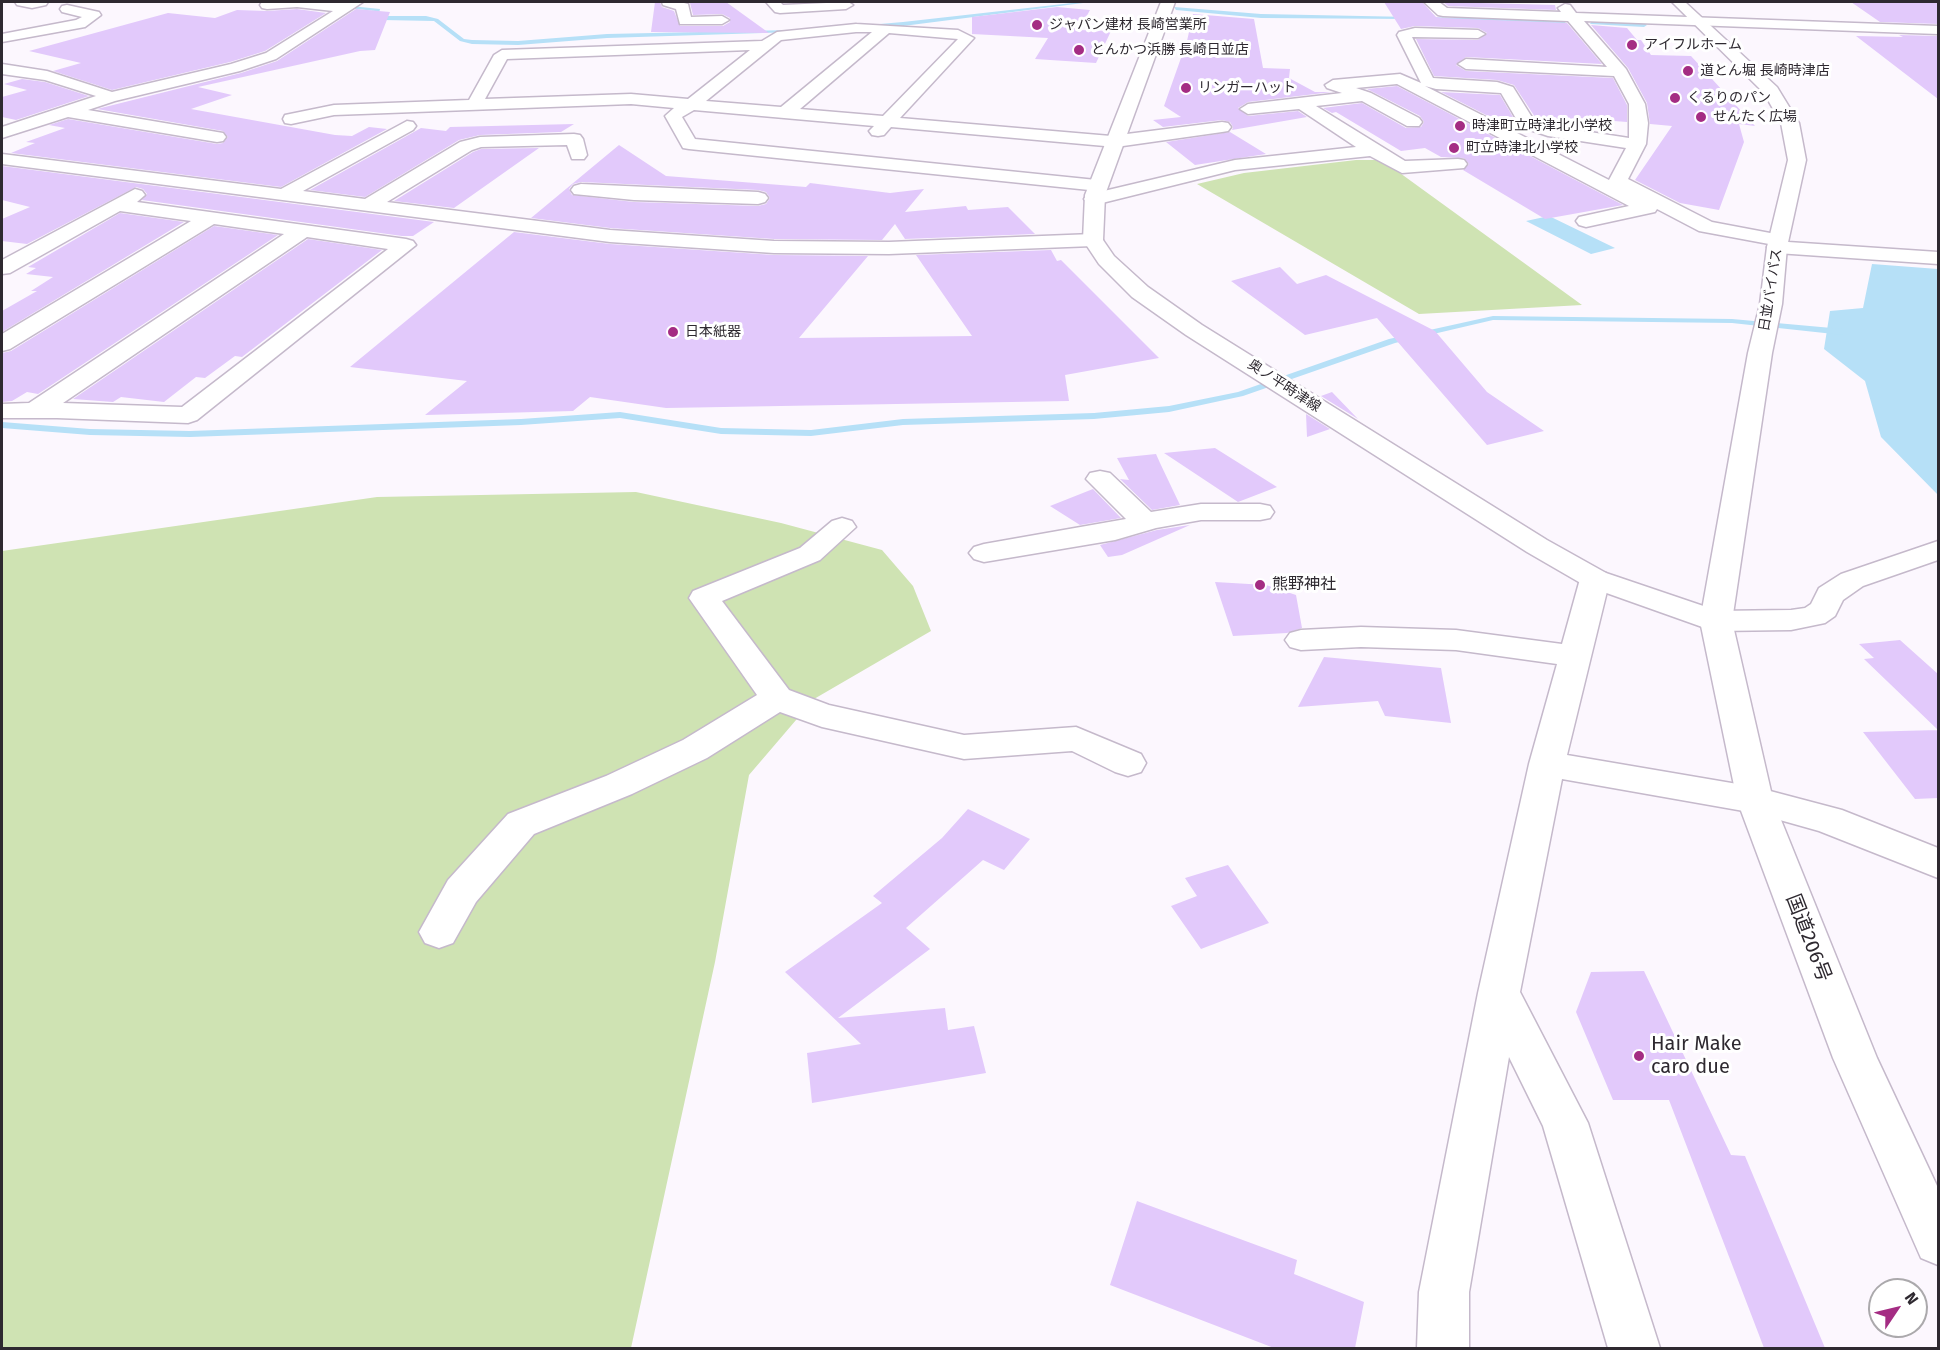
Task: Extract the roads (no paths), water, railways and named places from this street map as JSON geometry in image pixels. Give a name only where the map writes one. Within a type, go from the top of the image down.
[{"type":"main road","points":[[20,9],[41,2]]},
{"type":"main road","points":[[668,2],[683,7],[685,21],[722,20]]},
{"type":"main road","points":[[773,2],[780,9],[845,3],[857,22],[783,20]]},
{"type":"main road","points":[[2,159],[596,235],[774,247],[869,248],[1093,240],[1097,192],[1168,2]]},
{"type":"main road","points":[[1431,2],[1443,12],[1938,30]]},
{"type":"main road","points":[[1561,2],[1620,72],[1637,104],[1639,123],[1637,144],[1618,181],[1706,227],[1778,243],[1938,258]]},
{"type":"main road","name":"日並バイパス","points":[[1678,2],[1771,90],[1790,123],[1797,160],[1778,243],[1771,304],[1760,353],[1716,621]]},
{"type":"main road","points":[[267,5],[351,4]]},
{"type":"main road","points":[[2,133],[110,97],[235,68],[271,56],[351,4]]},
{"type":"main road","points":[[3,37],[80,24],[94,15],[67,9]]},
{"type":"main road","points":[[852,161],[887,120],[967,38],[958,34],[886,28],[856,28],[777,36],[693,103],[673,116],[689,144],[852,161],[1097,192],[1235,165],[1373,150]]},
{"type":"main road","points":[[787,111],[886,28]]},
{"type":"main road","points":[[1498,35],[1415,32],[1404,34],[1426,81],[1436,84],[1497,87],[1507,90],[1527,123],[1548,131],[1637,144]]},
{"type":"main road","points":[[1570,38],[1594,39]]},
{"type":"main road","points":[[474,105],[502,55],[765,45]]},
{"type":"main road","points":[[1418,62],[1620,72]]},
{"type":"main road","points":[[719,64],[742,64]]},
{"type":"main road","points":[[2,69],[72,83],[110,97]]},
{"type":"main road","points":[[491,73],[515,72]]},
{"type":"main road","points":[[2,82],[33,74]]},
{"type":"main road","points":[[1413,122],[1365,96],[1333,85],[1400,79],[1648,208],[1586,221]]},
{"type":"main road","points":[[1248,109],[1365,96]]},
{"type":"main road","points":[[291,118],[333,110],[631,99],[1116,141],[1222,127]]},
{"type":"main road","points":[[1302,104],[1402,167],[1458,164]]},
{"type":"main road","points":[[65,112],[217,137]]},
{"type":"main road","points":[[283,195],[407,126]]},
{"type":"main road","points":[[367,206],[466,146],[480,142],[574,139],[578,155]]},
{"type":"main road","points":[[2,268],[163,179]]},
{"type":"main road","points":[[581,190],[758,198]]},
{"type":"main road","points":[[596,235],[634,194]]},
{"type":"main road","points":[[2,411],[188,415],[406,245],[117,205]]},
{"type":"main road","points":[[2,344],[211,218]]},
{"type":"main road","points":[[35,410],[303,231]]},
{"type":"main road","name":"奥ノ平時津線","points":[[1093,240],[1106,260],[1140,292],[1194,330],[1537,546],[1595,579],[1716,621],[1791,620],[1814,616],[1824,609],[1830,595],[1852,580],[1938,550]]},
{"type":"main road","points":[[2,252],[26,255]]},
{"type":"main road","points":[[1100,479],[1146,522]]},
{"type":"main road","points":[[984,553],[1115,531],[1146,522],[1200,512],[1260,512]]},
{"type":"main road","points":[[842,527],[810,554],[704,598],[777,698],[822,716],[964,747],[1076,739],[1128,763]]},
{"type":"main road","points":[[1443,1348],[1444,1292],[1499,993],[1547,764],[1595,579]]},
{"type":"main road","name":"国道206号","points":[[1716,621],[1755,800],[1855,1058],[1938,1241]]},
{"type":"main road","points":[[1301,640],[1361,637],[1456,640],[1575,656]]},
{"type":"main road","points":[[439,932],[462,891],[521,824],[619,785],[695,749],[777,698]]},
{"type":"main road","points":[[1547,764],[1755,800],[1829,820],[1938,863]]},
{"type":"main road","points":[[1499,993],[1565,1123],[1634,1348]]},
{"type":"water","points":[[1549,216],[1615,248],[1591,254],[1526,221]]},
{"type":"water","points":[[1872,264],[1938,269],[1938,495],[1881,437],[1865,381],[1824,349],[1830,311],[1863,308]]},
{"type":"waterway","points":[[859,26],[903,24],[1089,2]]},
{"type":"waterway","points":[[341,6],[378,10],[376,14],[383,18],[436,20],[462,40],[472,42],[518,43],[607,36],[791,32]]},
{"type":"waterway","points":[[1176,8],[1261,16],[1409,17]]},
{"type":"waterway","points":[[1426,18],[1563,22]]},
{"type":"waterway","points":[[1592,23],[1644,25]]},
{"type":"waterway","points":[[2,425],[90,432],[190,434],[521,422],[620,415],[721,431],[811,433],[903,422],[1094,416],[1169,409],[1240,394],[1392,341],[1493,318],[1732,321],[1843,332]]},
{"type":"place","name":"ジャパン建材 長崎営業所","points":[[1037,25]]},
{"type":"place","name":"アイフルホーム","points":[[1632,45]]},
{"type":"place","name":"とんかつ浜勝 長崎日並店","points":[[1079,50]]},
{"type":"place","name":"道とん堀 長崎時津店","points":[[1688,71]]},
{"type":"place","name":"リンガーハット","points":[[1186,88]]},
{"type":"place","name":"くるりのパン","points":[[1675,98]]},
{"type":"place","name":"せんたく広場","points":[[1701,117]]},
{"type":"place","name":"時津町立時津北小学校","points":[[1460,126]]},
{"type":"place","name":"町立時津北小学校","points":[[1454,148]]},
{"type":"place","name":"日本紙器","points":[[673,332]]},
{"type":"place","name":"熊野神社","points":[[1260,585]]},
{"type":"place","name":"Hair Make caro due","points":[[1639,1056]]}]
